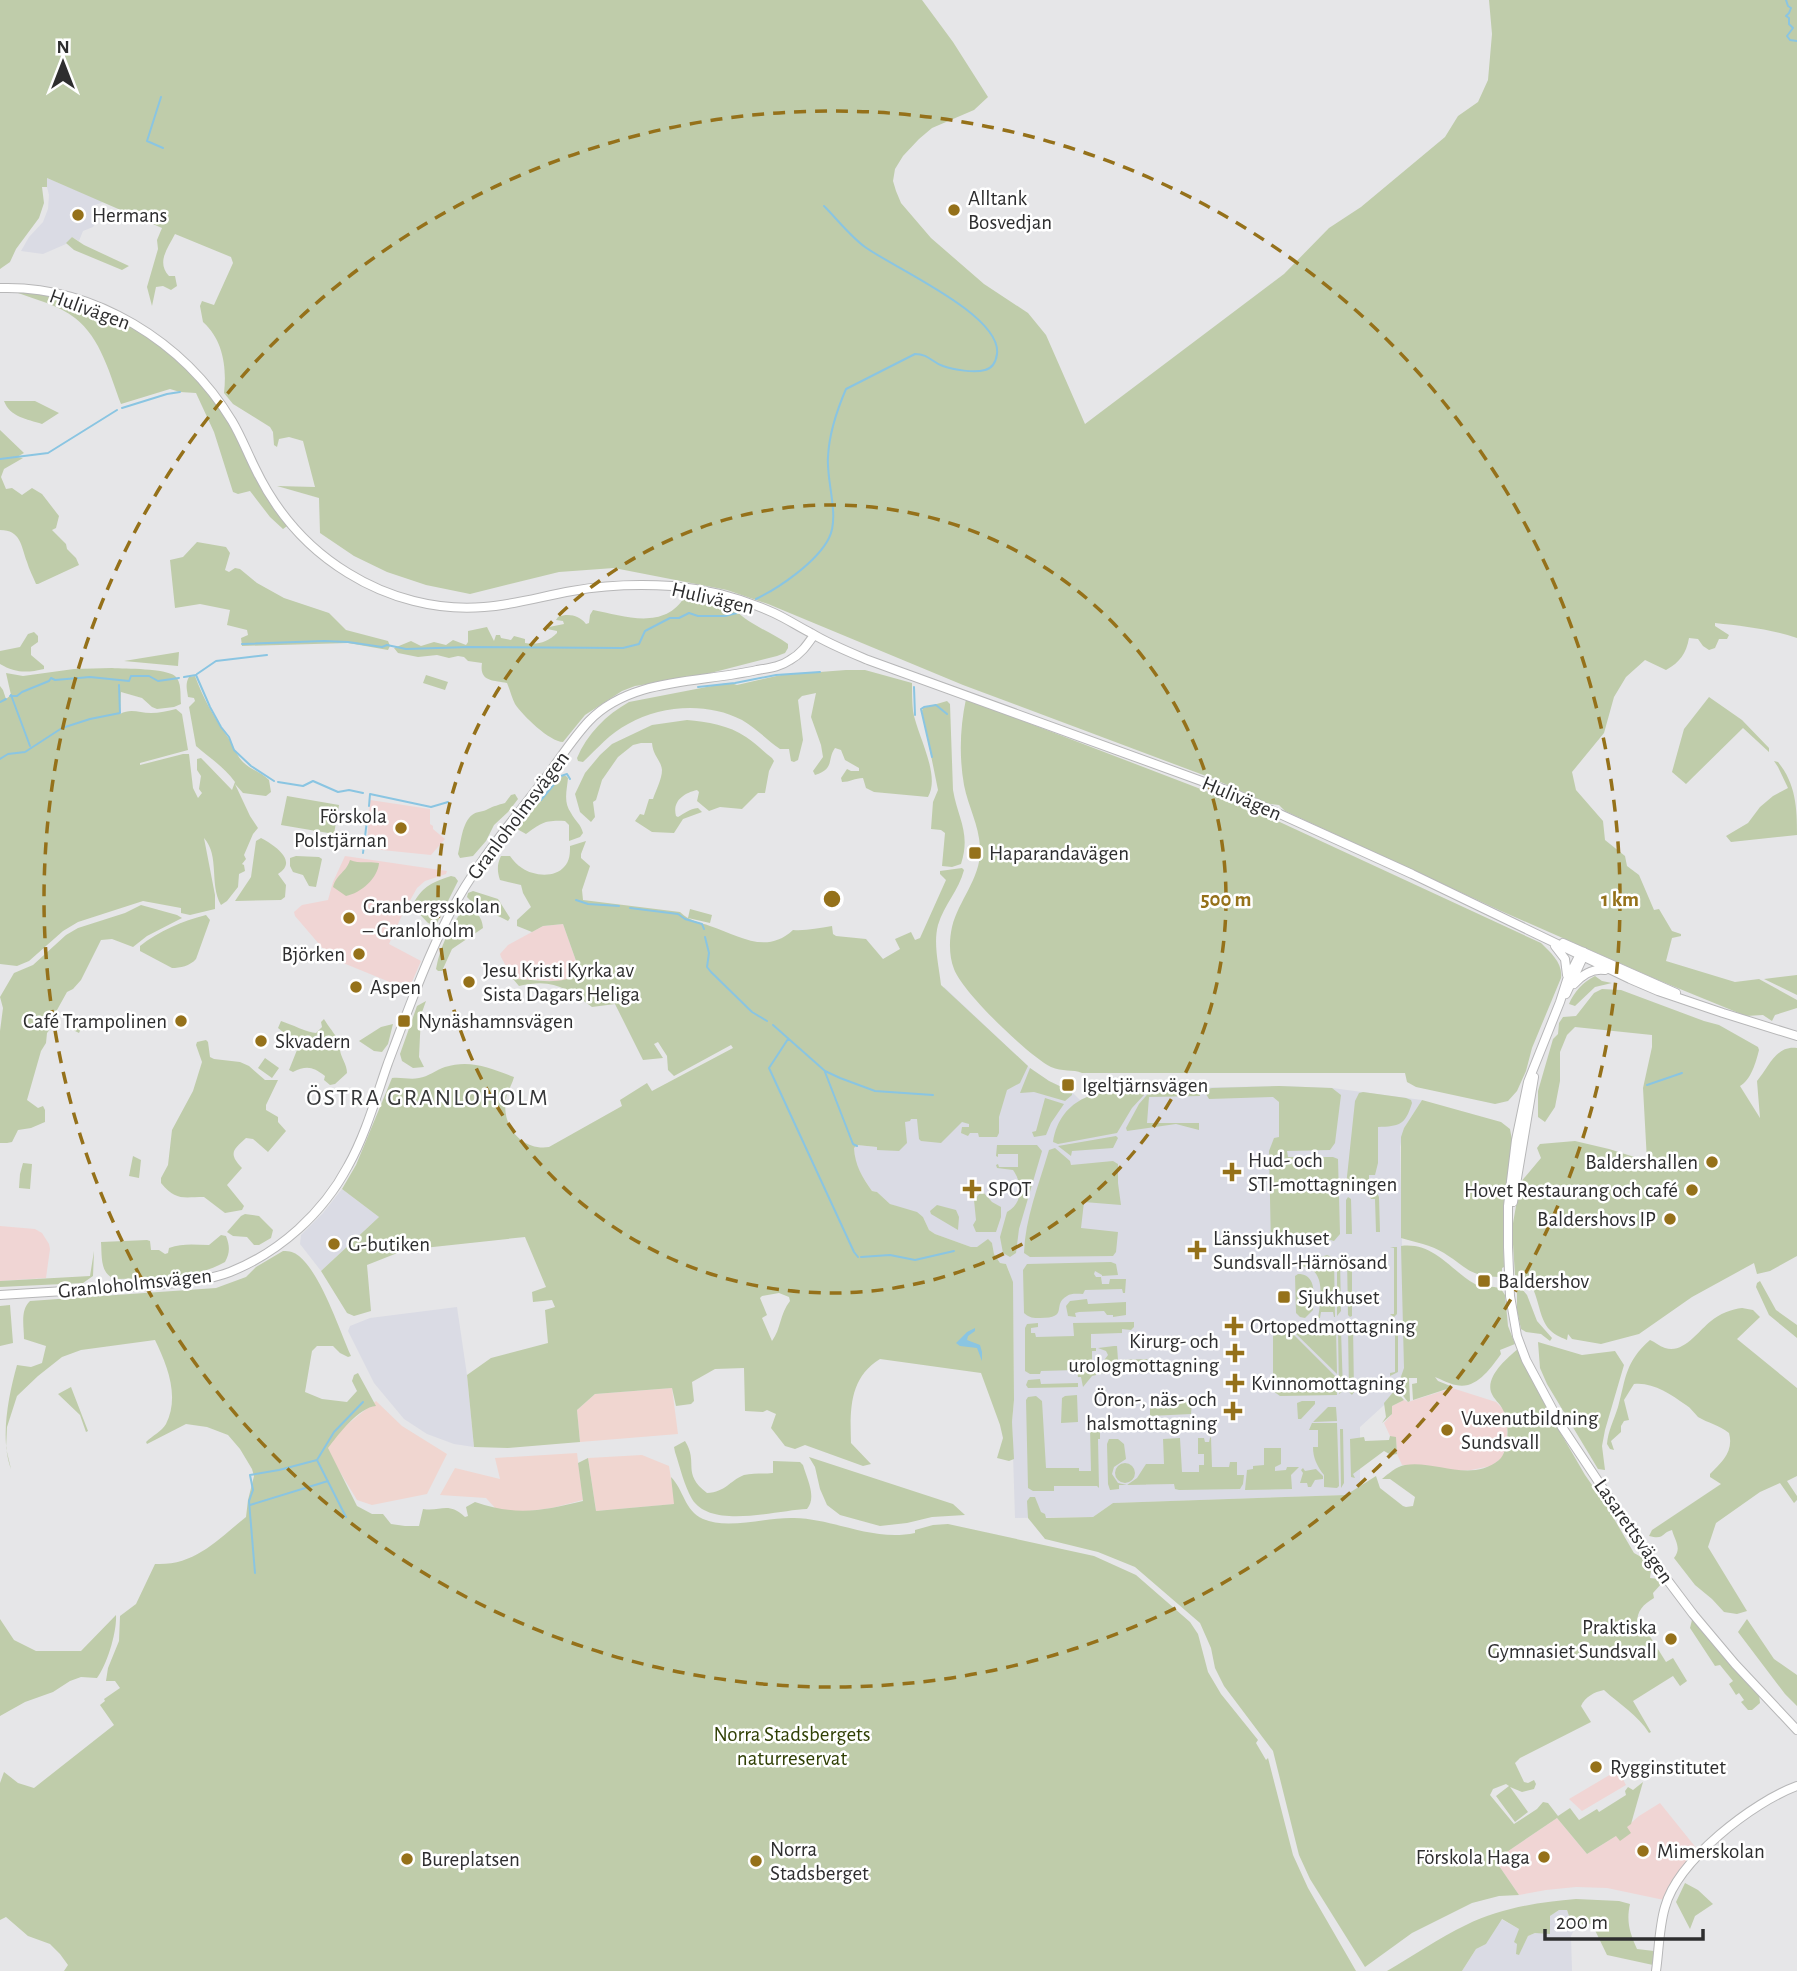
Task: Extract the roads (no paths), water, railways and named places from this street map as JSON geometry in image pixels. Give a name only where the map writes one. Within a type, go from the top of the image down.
[{"type":"street","name":"Hulivägen","points":[[0,288],[39,290],[68,296],[118,315],[158,339],[191,369],[218,400],[242,439],[269,496],[290,524],[323,556],[347,573],[380,590],[424,603],[474,607],[509,604],[594,588],[671,586],[708,592],[752,605],[879,664],[1228,791],[1304,824],[1658,991],[1797,1036]]},
{"type":"street","name":"Granloholmsvägen","points":[[0,1295],[193,1281],[229,1272],[251,1262],[289,1237],[316,1212],[349,1165],[431,953],[461,891],[482,859],[588,722],[618,700],[644,690],[686,681],[748,673],[783,664],[800,654],[814,635]]},
{"type":"street","name":"Hulivägen","points":[[1499,916],[1553,944],[1660,985],[1698,1004]]},
{"type":"street","points":[[1553,944],[1565,960],[1567,979]]},
{"type":"street","name":"Lasarettsvägen","points":[[1583,955],[1567,979],[1535,1066],[1509,1222],[1509,1283],[1517,1336],[1526,1360],[1557,1417],[1638,1541],[1735,1664],[1797,1730]]},
{"type":"street","name":"Lasarettsvägen","points":[[1560,1002],[1568,991],[1583,955]]},
{"type":"street","points":[[1568,991],[1577,980],[1593,970],[1611,971]]},
{"type":"street","points":[[1656,1971],[1665,1907],[1674,1887],[1692,1860],[1745,1816],[1777,1795],[1797,1786]]},
{"type":"water","points":[[975,1328],[967,1340],[980,1345],[982,1361],[977,1348],[956,1343]]},
{"type":"waterway","points":[[1786,0],[1791,8],[1786,16],[1793,28],[1787,36],[1790,40],[1797,41]]},
{"type":"waterway","points":[[161,97],[147,141],[163,148]]},
{"type":"waterway","points":[[756,599],[797,573],[816,556],[829,538],[833,519],[829,448],[834,422],[846,389],[915,354],[964,371],[990,368],[997,354],[994,339],[983,324],[944,294],[865,247],[824,206]]},
{"type":"waterway","points":[[122,408],[180,392]]},
{"type":"waterway","points":[[0,459],[48,453],[117,410]]},
{"type":"waterway","points":[[242,644],[324,641],[382,647],[387,645],[406,649],[623,648],[639,644],[645,631],[670,618],[679,618],[689,613],[698,616],[725,616],[742,610]]},
{"type":"waterway","points":[[197,674],[216,661],[267,655]]},
{"type":"waterway","points":[[698,687],[776,675],[820,672]]},
{"type":"waterway","points":[[184,677],[196,675],[234,750],[251,766],[274,781]]},
{"type":"waterway","points":[[10,696],[17,696],[51,678],[55,680],[90,677],[129,681],[131,676],[149,676],[158,681],[179,678]]},
{"type":"waterway","points":[[0,759],[8,754],[25,752],[62,728],[120,713],[119,685]]},
{"type":"waterway","points":[[914,687],[915,715]]},
{"type":"waterway","points":[[11,695],[30,746]]},
{"type":"waterway","points":[[0,702],[6,699]]},
{"type":"waterway","points":[[932,757],[921,709],[936,705],[947,714]]},
{"type":"waterway","points":[[541,800],[561,776],[567,774],[570,779]]},
{"type":"waterway","points":[[278,782],[303,786],[313,781],[338,792],[349,790],[363,793]]},
{"type":"waterway","points":[[369,806],[370,794],[431,807],[448,802]]},
{"type":"waterway","points":[[363,853],[368,812]]},
{"type":"waterway","points":[[576,900],[588,904],[619,906]]},
{"type":"waterway","points":[[630,908],[678,914],[702,924],[704,929]]},
{"type":"waterway","points":[[705,937],[709,953],[707,967],[752,1012],[767,1021]]},
{"type":"waterway","points":[[773,1025],[825,1071],[840,1078],[875,1091],[933,1095]]},
{"type":"waterway","points":[[788,1039],[769,1068],[858,1257]]},
{"type":"waterway","points":[[825,1072],[853,1144],[857,1146]]},
{"type":"waterway","points":[[1647,1085],[1682,1073]]},
{"type":"waterway","points":[[861,1257],[890,1255],[915,1260],[954,1251]]},
{"type":"waterway","points":[[346,1517],[317,1460],[334,1432],[363,1402]]},
{"type":"waterway","points":[[255,1573],[249,1501],[253,1490],[250,1475],[317,1460]]},
{"type":"waterway","points":[[250,1505],[328,1481]]},
{"type":"place","name":"Alltank Bosvedjan","points":[[954,210]]},
{"type":"place","name":"Hermans","points":[[78,215]]},
{"type":"place","name":"Förskola Polstjärnan","points":[[401,828]]},
{"type":"place","name":"Haparandavägen","points":[[975,853]]},
{"type":"place","name":"Granbergsskolan – Granloholm","points":[[349,918]]},
{"type":"place","name":"Björken","points":[[359,954]]},
{"type":"place","name":"Jesu Kristi Kyrka av Sista Dagars Heliga","points":[[469,982]]},
{"type":"place","name":"Aspen","points":[[356,987]]},
{"type":"place","name":"Café Trampolinen","points":[[181,1021]]},
{"type":"place","name":"Nynäshamnsvägen","points":[[404,1021]]},
{"type":"place","name":"Skvadern","points":[[261,1041]]},
{"type":"place","name":"Igeltjärnsvägen","points":[[1068,1085]]},
{"type":"place","name":"Baldershallen","points":[[1712,1162]]},
{"type":"place","name":"Hud- och STI-mottagningen","points":[[1232,1172]]},
{"type":"place","name":"SPOT","points":[[972,1189]]},
{"type":"place","name":"Hovet Restaurang och café","points":[[1692,1190]]},
{"type":"place","name":"Baldershovs IP","points":[[1670,1219]]},
{"type":"place","name":"G-butiken","points":[[334,1244]]},
{"type":"place","name":"Länssjukhuset Sundsvall-Härnösand","points":[[1197,1250]]},
{"type":"place","name":"Baldershov","points":[[1484,1281]]},
{"type":"place","name":"Sjukhuset","points":[[1284,1297]]},
{"type":"place","name":"Ortopedmottagning","points":[[1234,1326]]},
{"type":"place","name":"Kirurg- och urologmottagning","points":[[1235,1353]]},
{"type":"place","name":"Kvinnomottagning","points":[[1235,1383]]},
{"type":"place","name":"Öron-, näs- och halsmottagning","points":[[1233,1411]]},
{"type":"place","name":"Vuxenutbildning Sundsvall","points":[[1447,1430]]},
{"type":"place","name":"Praktiska Gymnasiet Sundsvall","points":[[1671,1639]]},
{"type":"place","name":"Rygginstitutet","points":[[1596,1767]]},
{"type":"place","name":"Mimerskolan","points":[[1643,1851]]},
{"type":"place","name":"Förskola Haga","points":[[1544,1857]]},
{"type":"place","name":"Bureplatsen","points":[[407,1859]]},
{"type":"place","name":"Norra Stadsberget","points":[[756,1861]]},
{"type":"district","name":"ÖSTRA GRANLOHOLM","points":[[428,1097]]},
{"type":"park label","name":"Norra Stadsbergets naturreservat","points":[[792,1746]]}]
